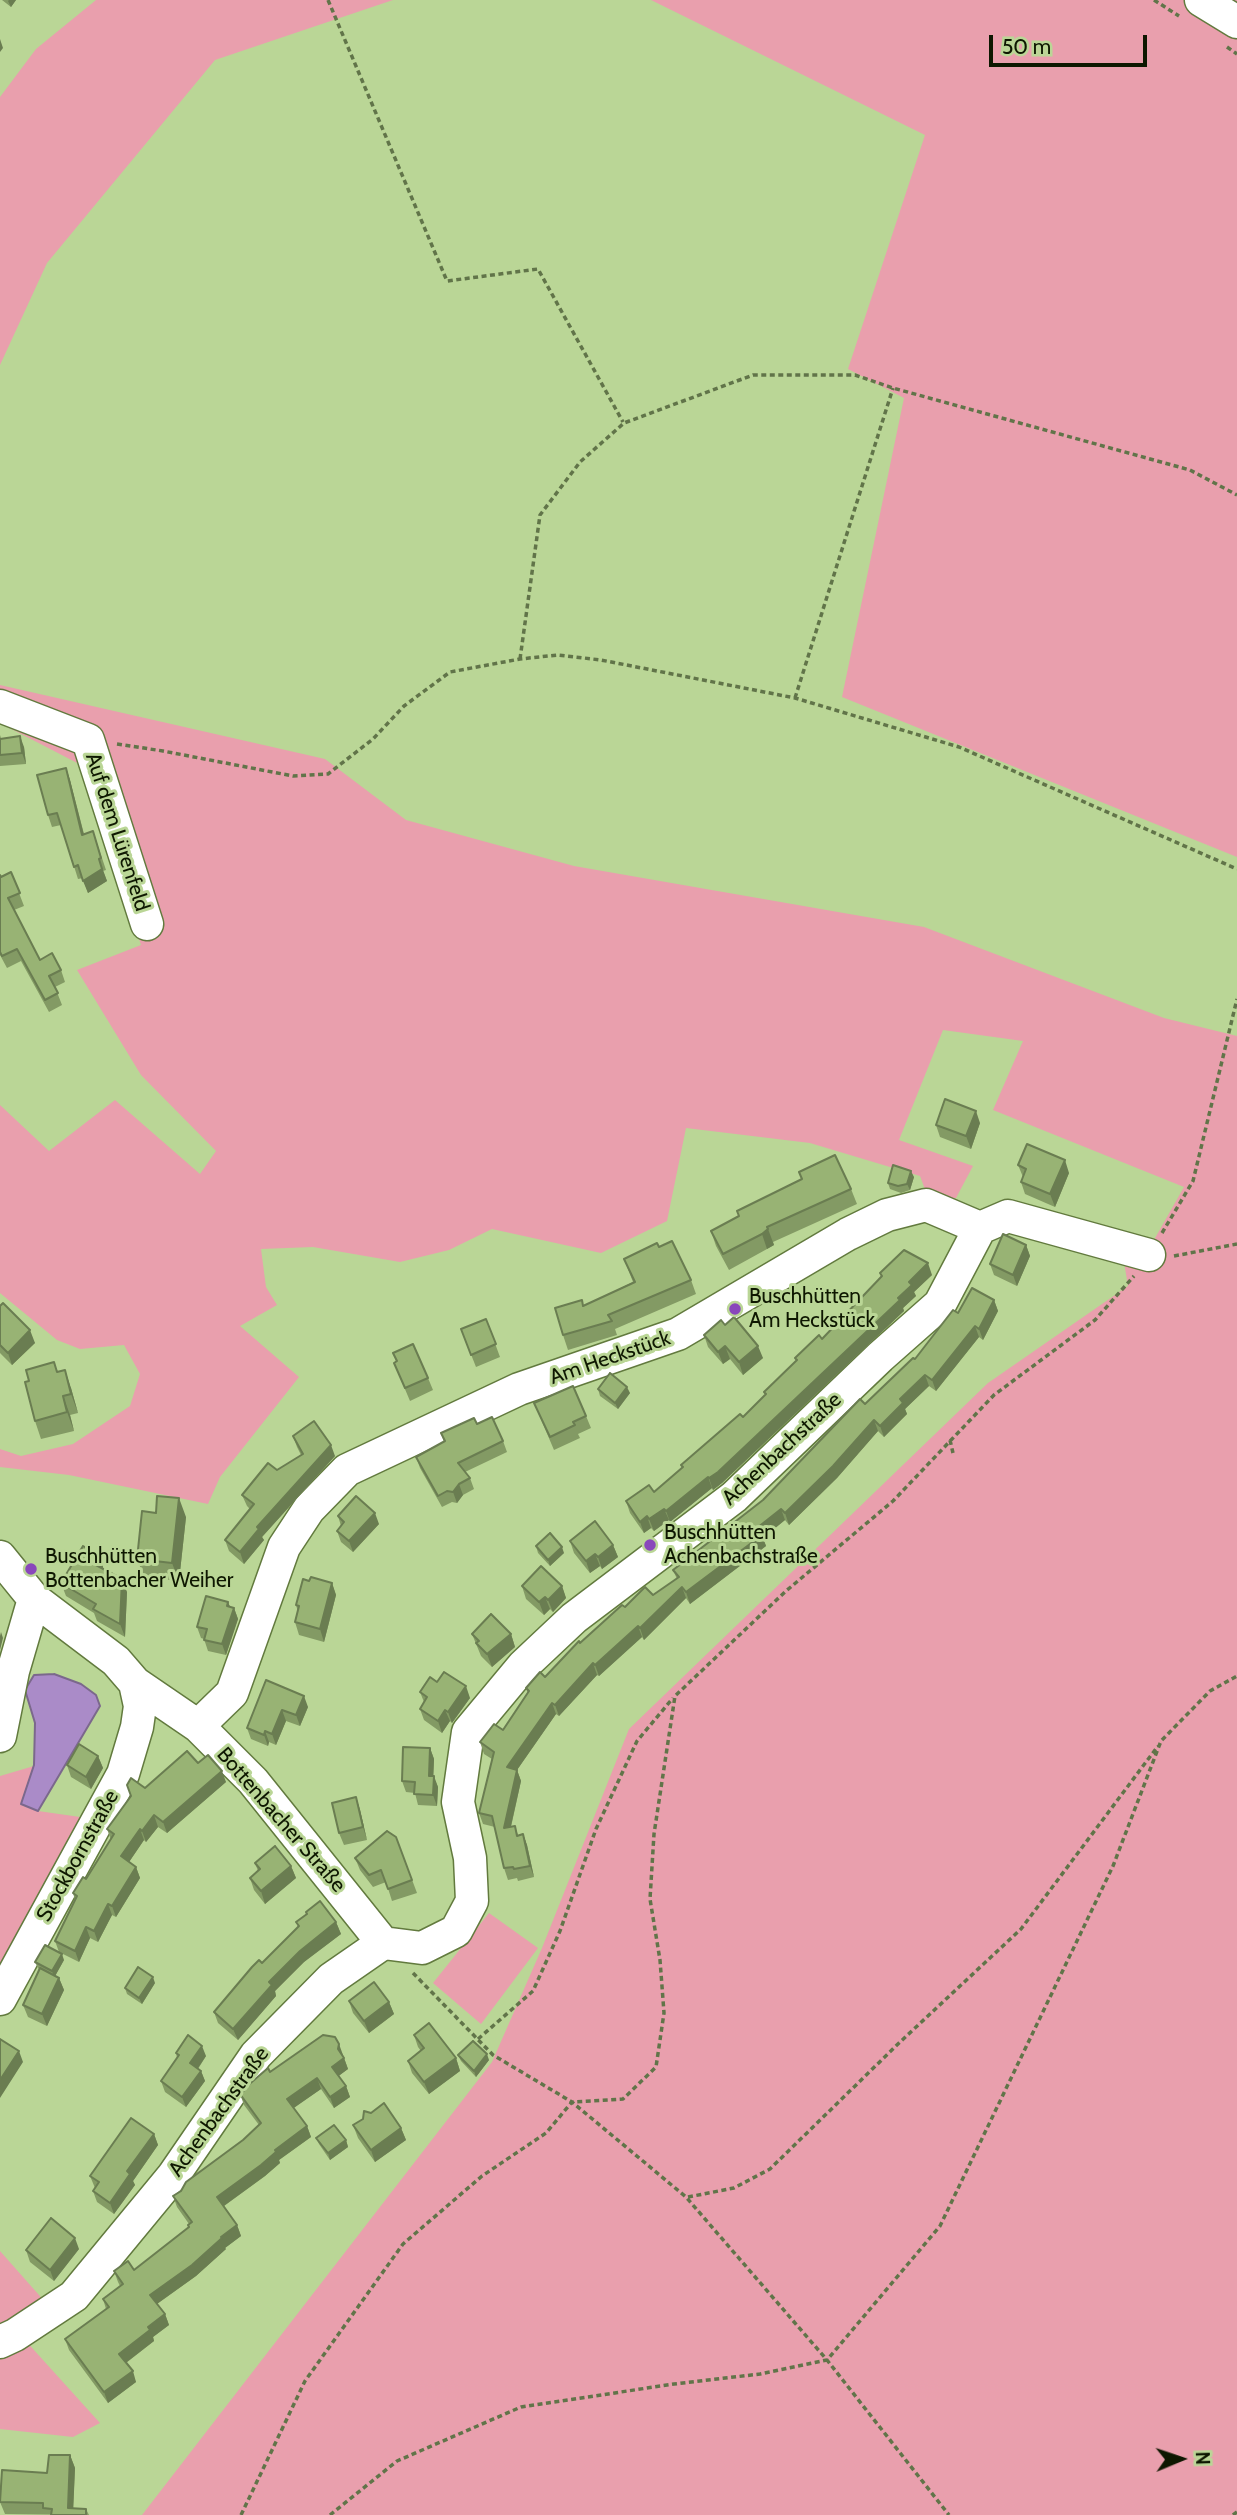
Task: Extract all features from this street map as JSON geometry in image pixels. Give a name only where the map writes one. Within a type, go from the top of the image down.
[{"type":"street","points":[[1201,0],[1237,22]]},
{"type":"street","points":[[0,706],[88,740]]},
{"type":"street","name":"Auf dem Lürenfeld","points":[[88,740],[147,924]]},
{"type":"street","name":"Am Heckstück","points":[[198,1726],[232,1693],[284,1547],[309,1508],[347,1470],[519,1389],[678,1334],[848,1234],[887,1215],[926,1205],[980,1228]]},
{"type":"street","points":[[980,1228],[1007,1216],[1152,1261]]},
{"type":"street","name":"Achenbachstraße","points":[[0,2342],[74,2296],[173,2176],[256,2055],[331,1979],[383,1943],[422,1948],[456,1931],[472,1901],[470,1858],[458,1802],[468,1732],[523,1666],[575,1618],[734,1497],[880,1357],[940,1304],[980,1228]]},
{"type":"street","name":"Bottenbacher Straße","points":[[0,1557],[34,1599],[116,1661],[138,1694],[198,1726],[253,1781],[383,1943]]},
{"type":"street","points":[[0,1736],[13,1671],[34,1599]]},
{"type":"street","name":"Stockbornstraße","points":[[0,1999],[123,1774],[137,1727],[138,1694]]},
{"type":"path","points":[[328,0],[447,281],[538,269],[624,422]]},
{"type":"path","points":[[520,659],[541,515],[580,462],[624,422],[753,374],[855,375],[893,388],[1190,470],[1237,495]]},
{"type":"path","points":[[795,698],[893,388]]},
{"type":"path","points":[[88,740],[163,751],[293,776],[328,774],[373,739],[404,706],[450,672],[558,655],[601,660],[795,698],[959,747],[1237,869]]},
{"type":"path","points":[[478,2039],[533,1991],[561,1931],[596,1829],[637,1741],[675,1696],[786,1591],[893,1501],[994,1395],[1095,1320],[1152,1261],[1193,1181],[1237,999]]},
{"type":"path","points":[[1152,1261],[1237,1244]]},
{"type":"path","points":[[950,1440],[953,1453]]},
{"type":"path","points":[[686,2197],[734,2188],[770,2169],[1021,1929],[1161,1741],[1210,1691],[1237,1676]]},
{"type":"path","points":[[241,2515],[305,2381],[403,2244],[482,2176],[546,2133],[572,2102],[623,2099],[656,2067],[664,2012],[660,1960],[650,1899],[654,1834],[675,1696]]},
{"type":"path","points":[[330,2515],[397,2461],[521,2407],[760,2374],[827,2360],[940,2226],[1113,1866],[1161,1741]]},
{"type":"path","points":[[412,1972],[493,2055],[572,2102],[686,2197],[827,2360],[949,2515]]},
{"type":"shaded area","points":[[96,0],[393,0],[215,60],[47,263],[0,365],[0,97],[36,49]]},
{"type":"shaded area","points":[[651,0],[1237,0],[1237,857],[842,697],[904,398],[848,369],[925,135]]},
{"type":"shaded area","points":[[0,685],[325,759],[406,820],[574,866],[924,927],[1164,1018],[1237,1036],[1237,2515],[142,2515],[492,2062],[542,1948],[629,1729],[988,1383],[1128,1286],[1124,1262],[1150,1247],[1184,1187],[993,1110],[1023,1041],[943,1030],[899,1140],[973,1166],[956,1198],[929,1200],[920,1176],[810,1143],[686,1128],[667,1221],[601,1253],[492,1229],[449,1250],[400,1262],[313,1247],[261,1249],[266,1287],[277,1305],[240,1326],[299,1377],[220,1477],[208,1504],[69,1475],[0,1467],[0,1449],[21,1456],[73,1444],[130,1406],[140,1374],[124,1345],[80,1349],[57,1340],[0,1293],[0,1105],[49,1151],[115,1100],[200,1174],[216,1151],[141,1075],[77,970],[141,945],[83,766],[0,723]]},
{"type":"shaded area","points":[[54,1674],[81,1684],[96,1695],[100,1706],[38,1811],[21,1804],[34,1765],[35,1723],[25,1690],[34,1675]]},
{"type":"shaded area","points":[[34,1766],[21,1804],[38,1811],[80,1817],[0,1979],[0,1776]]},
{"type":"shaded area","points":[[489,1913],[538,1948],[481,2024],[433,1983]]},
{"type":"shaded area","points":[[0,2251],[62,2321],[24,2339],[100,2423],[73,2437],[0,2429]]},
{"type":"building","points":[[20,736],[22,753],[0,755],[0,739]]},
{"type":"building","points":[[66,768],[82,835],[93,831],[101,858],[102,869],[83,881],[78,865],[74,867],[57,813],[48,815],[37,775]]},
{"type":"building","points":[[11,872],[20,893],[8,898],[40,960],[52,953],[61,970],[49,976],[58,993],[45,1000],[17,949],[2,956],[0,952],[0,875],[1,877]]},
{"type":"building","points":[[945,1099],[976,1111],[966,1136],[936,1125]]},
{"type":"building","points":[[1027,1144],[1065,1160],[1050,1194],[1021,1182],[1026,1169],[1018,1165]]},
{"type":"building","points":[[835,1155],[851,1189],[767,1227],[762,1234],[723,1254],[711,1231],[739,1216],[737,1211],[802,1179],[799,1172]]},
{"type":"building","points":[[893,1165],[911,1171],[907,1184],[898,1186],[888,1183]]},
{"type":"building","points":[[1003,1234],[1026,1245],[1013,1275],[990,1264]]},
{"type":"building","points":[[672,1241],[691,1280],[608,1315],[612,1321],[563,1335],[555,1308],[582,1300],[583,1306],[635,1282],[624,1259],[657,1243],[659,1247]]},
{"type":"building","points":[[904,1250],[928,1263],[909,1282],[912,1285],[898,1298],[900,1300],[718,1472],[666,1511],[664,1509],[649,1519],[647,1516],[640,1522],[626,1501],[649,1485],[654,1492],[740,1414],[743,1417],[797,1360],[795,1358],[819,1335],[822,1339]]},
{"type":"building","points":[[972,1288],[994,1300],[979,1329],[975,1326],[932,1380],[925,1375],[900,1399],[903,1403],[880,1426],[874,1420],[833,1466],[785,1513],[781,1509],[757,1528],[762,1535],[686,1592],[682,1587],[640,1628],[638,1626],[595,1665],[593,1663],[555,1705],[552,1703],[507,1767],[517,1770],[504,1828],[515,1826],[517,1836],[523,1834],[530,1866],[504,1868],[492,1816],[479,1813],[494,1752],[480,1742],[494,1724],[503,1730],[529,1691],[526,1688],[540,1672],[545,1677],[579,1641],[580,1643],[622,1605],[625,1607],[645,1587],[653,1595],[679,1577],[673,1570],[763,1500],[860,1399],[865,1404],[915,1359],[953,1310],[958,1313]]},
{"type":"building","points":[[3,1303],[30,1330],[8,1353],[0,1345],[0,1306]]},
{"type":"building","points":[[734,1317],[758,1346],[739,1362],[725,1346],[718,1352],[704,1335],[721,1320],[725,1325]]},
{"type":"building","points":[[486,1319],[496,1344],[471,1355],[461,1329]]},
{"type":"building","points":[[413,1344],[428,1378],[405,1388],[394,1363],[397,1361],[393,1353]]},
{"type":"building","points":[[54,1362],[57,1372],[65,1370],[71,1394],[63,1396],[67,1412],[35,1421],[25,1382],[29,1381],[26,1370]]},
{"type":"building","points":[[610,1373],[627,1387],[615,1403],[598,1389]]},
{"type":"building","points":[[573,1386],[586,1416],[573,1422],[575,1425],[550,1437],[534,1403]]},
{"type":"building","points":[[492,1417],[503,1441],[458,1463],[470,1478],[459,1484],[453,1492],[447,1491],[438,1496],[416,1457],[445,1441],[441,1433],[474,1418],[477,1424]]},
{"type":"building","points":[[314,1421],[331,1445],[257,1527],[259,1529],[240,1552],[225,1540],[254,1504],[242,1495],[268,1463],[277,1470],[303,1454],[293,1436]]},
{"type":"building","points":[[157,1496],[179,1498],[172,1563],[137,1559],[142,1511],[156,1513]]},
{"type":"building","points":[[356,1496],[375,1513],[349,1541],[337,1531],[344,1522],[338,1516]]},
{"type":"building","points":[[595,1521],[613,1545],[598,1557],[595,1554],[586,1561],[570,1541]]},
{"type":"building","points":[[550,1533],[562,1547],[548,1560],[536,1546]]},
{"type":"building","points":[[83,1546],[99,1555],[94,1564],[122,1579],[120,1624],[93,1609],[96,1604],[61,1583]]},
{"type":"building","points":[[541,1566],[562,1586],[548,1600],[545,1597],[539,1602],[522,1586]]},
{"type":"building","points":[[311,1577],[332,1583],[320,1629],[295,1622],[299,1606],[296,1605],[303,1579],[309,1581]]},
{"type":"building","points":[[206,1596],[228,1602],[227,1606],[234,1608],[222,1644],[204,1640],[207,1629],[197,1627]]},
{"type":"building","points":[[491,1614],[511,1634],[487,1654],[476,1643],[479,1641],[472,1634]]},
{"type":"building","points":[[444,1672],[466,1686],[448,1712],[445,1710],[438,1721],[420,1709],[427,1697],[420,1692],[430,1677],[437,1682]]},
{"type":"building","points":[[266,1680],[304,1696],[296,1715],[282,1710],[272,1734],[265,1731],[264,1735],[247,1728]]},
{"type":"building","points":[[79,1744],[98,1756],[86,1777],[67,1765]]},
{"type":"building","points":[[403,1747],[430,1748],[429,1776],[434,1776],[433,1795],[414,1794],[415,1782],[402,1781]]},
{"type":"building","points":[[187,1751],[198,1763],[208,1755],[222,1771],[163,1822],[154,1815],[142,1831],[140,1829],[121,1856],[136,1867],[112,1906],[108,1904],[94,1931],[86,1927],[75,1951],[55,1941],[77,1896],[73,1893],[83,1877],[86,1879],[114,1834],[107,1829],[131,1796],[127,1785],[131,1778],[145,1788]]},
{"type":"building","points":[[356,1797],[363,1827],[339,1833],[332,1803]]},
{"type":"building","points":[[387,1831],[396,1837],[412,1880],[388,1889],[381,1870],[369,1875],[355,1858]]},
{"type":"building","points":[[275,1846],[291,1866],[261,1891],[250,1878],[260,1869],[255,1863]]},
{"type":"building","points":[[320,1901],[336,1922],[300,1951],[269,1982],[272,1985],[233,2029],[214,2012],[252,1967],[259,1960],[262,1963],[299,1926],[296,1922]]},
{"type":"building","points":[[45,1945],[62,1954],[52,1971],[35,1962]]},
{"type":"building","points":[[138,1967],[153,1977],[139,1998],[125,1988]]},
{"type":"building","points":[[40,1968],[59,1978],[42,2014],[23,2005]]},
{"type":"building","points":[[374,1982],[389,2002],[364,2021],[349,2001]]},
{"type":"building","points":[[429,2023],[456,2058],[424,2082],[408,2061],[424,2048],[414,2035]]},
{"type":"building","points":[[188,2035],[202,2046],[190,2063],[201,2071],[182,2097],[161,2081],[179,2055],[176,2053]]},
{"type":"building","points":[[323,2035],[335,2037],[339,2044],[338,2049],[344,2058],[332,2067],[346,2086],[330,2097],[317,2078],[287,2099],[307,2126],[275,2150],[261,2165],[217,2197],[237,2225],[192,2265],[150,2295],[165,2314],[148,2327],[150,2330],[119,2354],[133,2371],[104,2392],[65,2339],[109,2307],[103,2299],[123,2284],[114,2271],[128,2261],[134,2270],[189,2227],[192,2222],[173,2196],[181,2191],[186,2182],[243,2140],[261,2123],[240,2094],[268,2068],[270,2072]]},
{"type":"building","points":[[0,2039],[19,2051],[0,2080]]},
{"type":"building","points":[[473,2041],[487,2054],[474,2071],[458,2055]]},
{"type":"building","points":[[384,2103],[401,2128],[371,2150],[353,2125],[363,2119],[364,2111],[371,2113]]},
{"type":"building","points":[[131,2118],[154,2134],[127,2171],[130,2174],[110,2203],[93,2191],[99,2182],[90,2176]]},
{"type":"building","points":[[334,2125],[346,2140],[328,2153],[316,2138]]},
{"type":"building","points":[[51,2218],[75,2238],[50,2270],[26,2250]]},
{"type":"building","points":[[49,2455],[70,2455],[68,2508],[86,2509],[86,2515],[51,2515],[52,2509],[43,2508],[43,2503],[0,2502],[2,2470],[47,2473]]},
{"type":"place","name":"Buschhütten Am Heckstück","points":[[735,1309]]},
{"type":"place","name":"Buschhütten Achenbachstraße","points":[[650,1545]]},
{"type":"place","name":"Buschhütten Bottenbacher Weiher","points":[[31,1569]]}]
